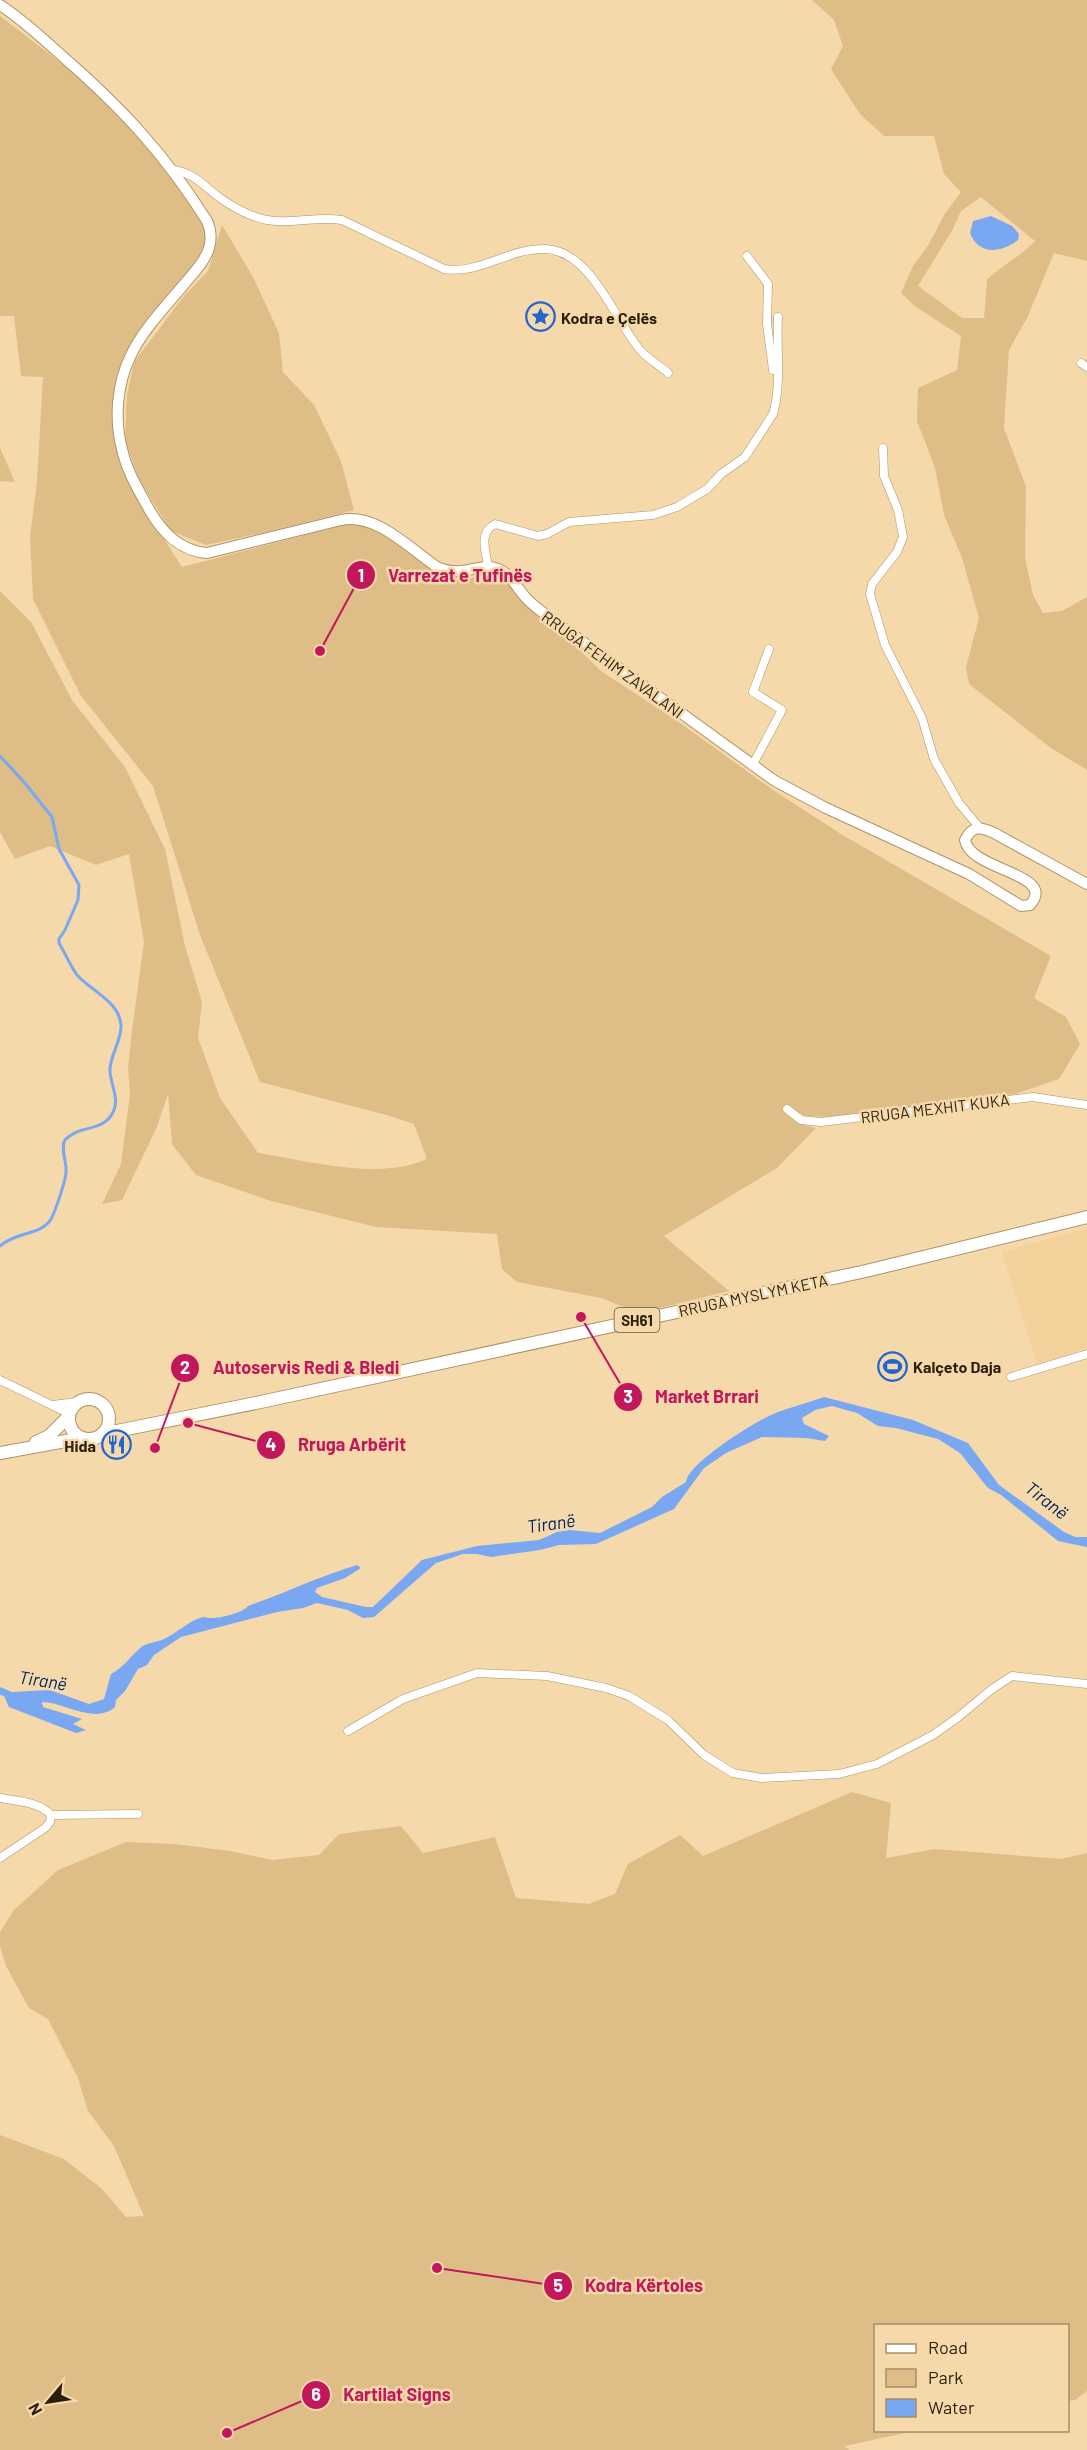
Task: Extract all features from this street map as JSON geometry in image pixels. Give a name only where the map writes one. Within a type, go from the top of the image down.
[{"type":"main road","name":"RRUGA MYSLYM KETA","points":[[102,1434],[873,1270],[1087,1217]]},
{"type":"main road","points":[[78,1402],[94,1400],[122,1421],[135,1426]]},
{"type":"main road","name":"SH61","points":[[15,1451],[49,1436],[78,1402]]},
{"type":"main road","points":[[102,1434],[108,1425],[107,1411]]},
{"type":"main road","points":[[69,1415],[72,1429],[82,1438]]},
{"type":"main road","name":"SH61","points":[[0,1453],[82,1438],[91,1439],[102,1434]]},
{"type":"street","points":[[0,5],[35,32],[134,122],[173,170],[207,221],[211,239],[206,258],[146,332],[131,355],[122,384],[118,416],[125,462],[139,491],[162,528],[171,538],[189,550],[207,553],[341,520],[360,518],[379,526],[438,567],[447,571],[466,572],[488,567],[484,535],[487,529],[495,524],[538,536],[547,534],[569,522],[653,515],[692,500],[745,457],[762,427],[773,414],[777,393],[778,317]]},
{"type":"street","points":[[173,170],[193,175],[220,198],[254,216],[286,223],[330,218],[342,220],[444,268],[456,271],[534,250],[548,249],[561,252],[585,269],[639,349],[668,373]]},
{"type":"street","points":[[747,256],[768,284],[767,324],[777,393]]},
{"type":"street","points":[[883,448],[885,476],[898,510],[903,537],[897,552],[872,584],[870,594],[885,645],[922,718],[934,759],[959,803],[979,827],[1087,884]]},
{"type":"street","name":"RRUGA FEHIM ZAVALANI","points":[[488,567],[504,572],[536,607],[752,766],[800,795],[969,874],[1015,903],[1021,906],[1030,905],[1036,897],[1029,881],[979,859],[968,849],[965,840],[967,835],[979,827]]},
{"type":"street","points":[[752,766],[782,710],[753,692],[769,649]]},
{"type":"street","name":"RRUGA MEXHIT KUKA","points":[[787,1109],[801,1120],[821,1122],[1034,1096],[1087,1105]]},
{"type":"street","points":[[1011,1377],[1087,1354]]},
{"type":"street","points":[[0,1380],[69,1415]]},
{"type":"street","points":[[51,1405],[78,1402]]},
{"type":"street","points":[[348,1731],[403,1699],[459,1678],[477,1673],[509,1673],[580,1682],[629,1696],[668,1720],[720,1766],[733,1773],[761,1778],[839,1774],[876,1764],[933,1735],[1012,1676],[1087,1684]]},
{"type":"street","points":[[0,1798],[38,1806],[46,1809],[51,1815],[50,1822],[45,1828],[0,1858]]},
{"type":"street","points":[[51,1815],[138,1814]]},
{"type":"shaded area","points":[[1087,1228],[1087,1348],[1037,1364],[1002,1252]]},
{"type":"green space","points":[[812,0],[1087,0],[1087,261],[1054,253],[1028,316],[1009,350],[1004,428],[1026,487],[1025,558],[1033,595],[1043,613],[1062,611],[1087,597],[1087,770],[1051,748],[969,684],[966,667],[979,618],[962,558],[944,515],[935,468],[917,421],[918,388],[957,370],[961,336],[916,307],[901,293],[913,266],[961,192],[944,174],[934,136],[884,136],[860,114],[831,69],[843,46],[834,20]],"holes":[[[981,197],[1035,241],[987,280],[984,318],[962,318],[918,286],[953,229],[961,211]]]},
{"type":"green space","points":[[0,16],[47,52],[121,116],[156,156],[207,229],[207,240],[199,260],[137,333],[115,384],[114,438],[126,479],[182,567],[351,523],[364,524],[382,532],[448,580],[467,579],[487,573],[494,573],[504,578],[548,628],[560,631],[601,671],[680,723],[773,790],[841,834],[1051,956],[1034,998],[1066,1017],[1080,1044],[1059,1079],[1015,1094],[831,1117],[805,1116],[789,1107],[785,1111],[792,1117],[816,1128],[777,1168],[664,1236],[729,1291],[639,1313],[601,1298],[517,1282],[502,1269],[497,1234],[376,1227],[271,1201],[196,1175],[172,1144],[168,1094],[156,1129],[122,1200],[102,1204],[121,1164],[130,1094],[128,1068],[144,942],[129,854],[96,865],[50,846],[15,859],[0,832],[0,591],[31,622],[72,700],[125,767],[165,849],[185,946],[202,1002],[198,1038],[220,1098],[258,1153],[365,1169],[408,1165],[427,1159],[414,1124],[260,1082],[200,935],[153,786],[81,696],[33,599],[30,537],[37,481],[43,377],[21,376],[14,316],[0,316]]},
{"type":"green space","points":[[222,225],[253,277],[279,333],[283,372],[314,405],[341,461],[354,510],[206,545],[171,531],[138,478],[125,439],[127,395],[134,362],[184,296],[208,271]]},
{"type":"green space","points":[[0,448],[15,482],[0,481]]},
{"type":"green space","points":[[852,1792],[891,1803],[886,1858],[935,1849],[1061,1859],[1087,1853],[1087,2391],[1075,2400],[1069,2401],[1069,2324],[874,2324],[874,2432],[909,2432],[845,2446],[849,2450],[0,2450],[0,2135],[64,2159],[102,2189],[126,2217],[144,2216],[114,2146],[88,2111],[78,2078],[48,2019],[29,2008],[6,1966],[0,1946],[0,1932],[14,1910],[58,1870],[126,1842],[175,1844],[230,1851],[272,1860],[319,1855],[339,1834],[401,1826],[423,1853],[495,1837],[516,1898],[589,1904],[615,1894],[628,1864],[680,1835],[703,1856]]},
{"type":"water","points":[[991,216],[1012,226],[1019,234],[1018,240],[998,250],[979,246],[970,233],[973,221]]},
{"type":"water","points":[[824,1397],[913,1420],[968,1443],[999,1485],[1064,1532],[1075,1537],[1087,1537],[1087,1547],[1058,1541],[1001,1495],[988,1488],[960,1453],[938,1439],[896,1428],[878,1426],[857,1413],[832,1406],[815,1410],[802,1418],[804,1424],[829,1436],[825,1441],[762,1437],[726,1453],[704,1468],[674,1509],[596,1544],[559,1545],[491,1557],[463,1554],[436,1563],[374,1617],[363,1618],[348,1610],[317,1603],[181,1637],[154,1655],[147,1665],[138,1669],[125,1691],[116,1700],[115,1707],[107,1712],[88,1713],[42,1702],[43,1707],[82,1719],[73,1724],[86,1730],[76,1733],[9,1707],[4,1696],[0,1695],[0,1687],[12,1692],[50,1690],[89,1704],[104,1699],[111,1674],[145,1645],[164,1639],[200,1618],[218,1618],[236,1613],[248,1606],[357,1565],[361,1568],[345,1578],[317,1588],[315,1592],[322,1597],[373,1607],[422,1560],[477,1546],[539,1540],[557,1532],[570,1530],[600,1533],[652,1507],[662,1497],[686,1482],[696,1466],[744,1430],[777,1412]]},
{"type":"waterway","points":[[0,756],[52,817],[59,849],[79,885],[78,900],[59,943],[77,975],[110,1003],[121,1025],[110,1070],[115,1097],[112,1114],[102,1124],[76,1132],[65,1140],[63,1147],[66,1176],[55,1210],[47,1224],[35,1231],[6,1241],[0,1246]]},
{"type":"place","name":"Kodra e Çelës","points":[[540,317]]},
{"type":"place","name":"Varrezat e Tufinës","points":[[320,651]]},
{"type":"place","name":"Market Brrari","points":[[581,1317]]},
{"type":"place","name":"Kalçeto Daja","points":[[892,1366]]},
{"type":"place","name":"Rruga Arbërit","points":[[188,1423]]},
{"type":"place","name":"Hida","points":[[117,1445]]},
{"type":"place","name":"Autoservis Redi & Bledi","points":[[155,1448]]},
{"type":"place","name":"Kodra Kërtoles","points":[[437,2268]]},
{"type":"place","name":"Kartilat Signs","points":[[227,2433]]},
{"type":"water label","name":"Tiranë","points":[[1047,1500]]},
{"type":"water label","name":"Tiranë","points":[[551,1523]]},
{"type":"water label","name":"Tiranë","points":[[43,1680]]}]
